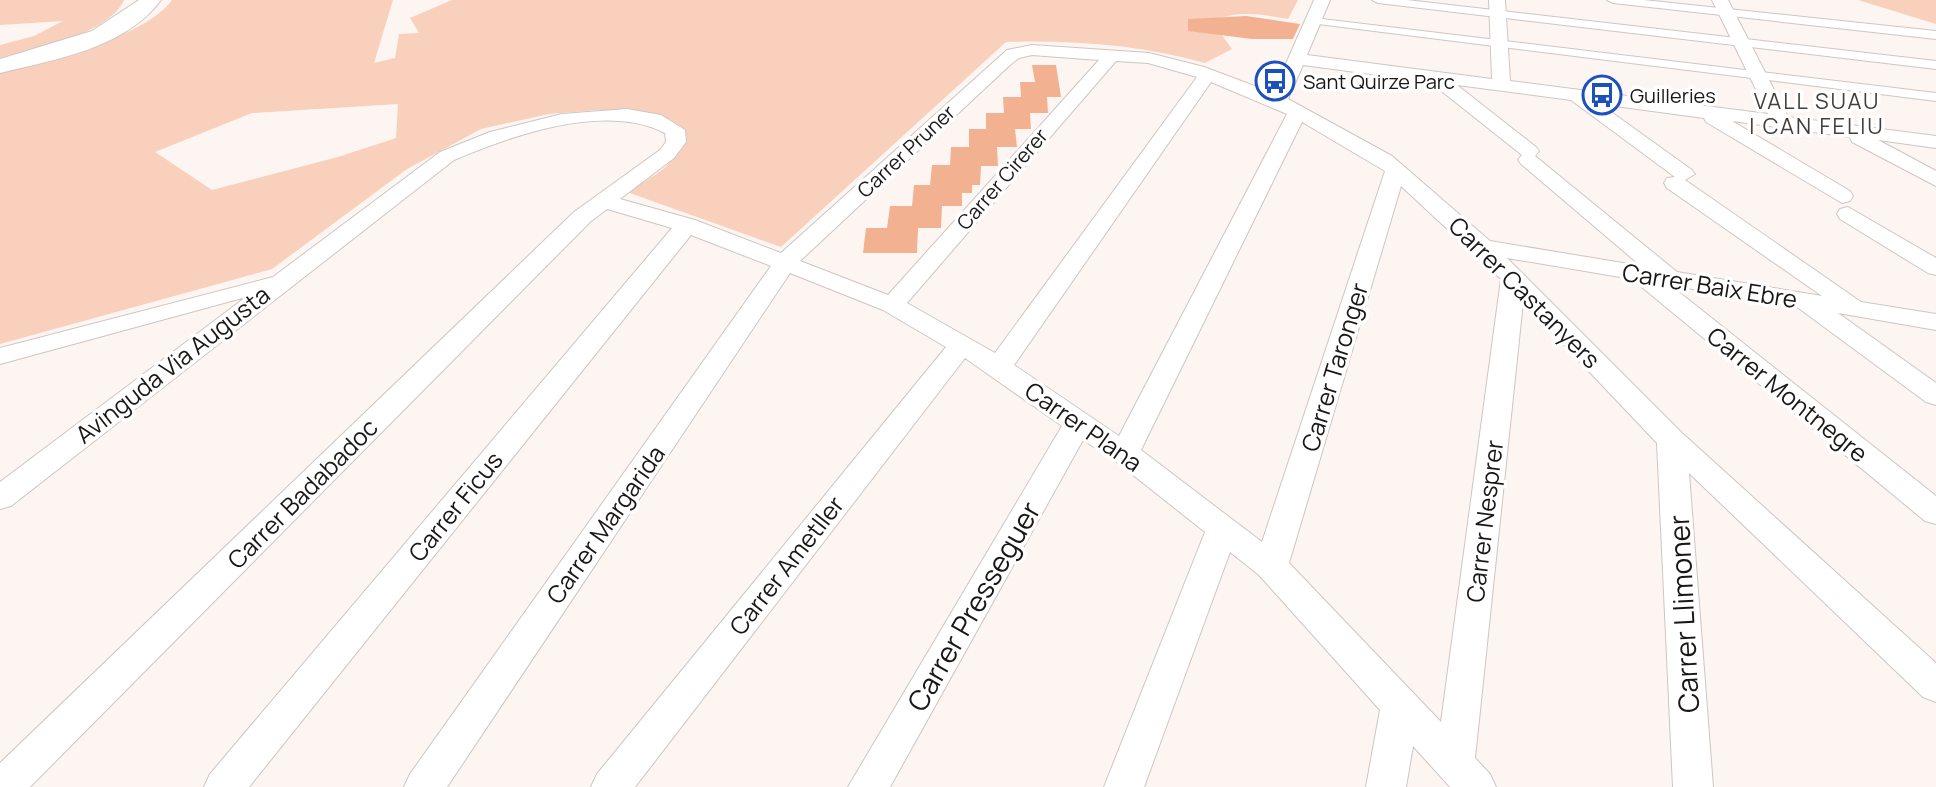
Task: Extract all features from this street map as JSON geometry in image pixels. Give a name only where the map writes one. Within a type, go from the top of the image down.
[{"type":"main road","points":[[0,66],[101,34],[135,15],[151,0]]},
{"type":"street","points":[[1125,453],[1288,106],[1297,59],[1322,0]]},
{"type":"street","points":[[1378,0],[1498,7],[1742,42],[1936,65]]},
{"type":"street","points":[[1613,0],[1724,6],[1936,35]]},
{"type":"street","points":[[1724,6],[1781,122]]},
{"type":"street","points":[[1498,7],[1501,86]]},
{"type":"street","points":[[1314,21],[1936,97]]},
{"type":"street","name":"Carrer Castanyers","points":[[1032,50],[1149,58],[1207,75],[1288,106],[1363,145],[1396,168],[1483,247],[1672,440],[1936,686]]},
{"type":"street","name":"Carrer Pruner","points":[[786,261],[1004,61],[1013,54],[1032,50]]},
{"type":"street","name":"Carrer Cirerer","points":[[892,305],[1113,54]]},
{"type":"street","points":[[1297,59],[1936,142]]},
{"type":"street","points":[[999,367],[1207,75]]},
{"type":"street","points":[[1435,77],[1671,279]]},
{"type":"street","points":[[1576,95],[1680,178],[1857,309]]},
{"type":"street","points":[[1704,112],[1936,268]]},
{"type":"street","name":"Carrer Badabadoc","points":[[3,787],[582,217],[667,154],[676,142],[675,130],[652,119],[615,116],[572,119],[509,131],[439,161],[345,231]]},
{"type":"street","points":[[1846,131],[1936,180]]},
{"type":"street","name":"Carrer Taronger","points":[[1271,566],[1396,168]]},
{"type":"street","name":"Carrer Plana","points":[[603,201],[687,225],[786,261],[892,305],[999,367],[1078,424],[1125,453],[1271,566],[1476,787]]},
{"type":"street","name":"Carrer Ficus","points":[[224,787],[687,225]]},
{"type":"street","name":"Avinguda Via Augusta","points":[[0,498],[345,231]]},
{"type":"street","name":"Carrer Baix Ebre","points":[[1483,247],[1936,322]]},
{"type":"street","name":"Carrer Margarida","points":[[424,787],[786,261]]},
{"type":"street","name":"Carrer Montnegre","points":[[1640,274],[1936,513]]},
{"type":"street","points":[[0,356],[283,279]]},
{"type":"street","name":"Carrer Nesprer","points":[[1455,762],[1513,279]]},
{"type":"street","points":[[1801,299],[1936,396]]},
{"type":"street","name":"Carrer Ametller","points":[[611,787],[962,344]]},
{"type":"street","name":"Carrer Presseguer","points":[[868,787],[1078,424]]},
{"type":"street","name":"Carrer Llimoner","points":[[1672,440],[1693,787]]},
{"type":"street","points":[[1124,787],[1222,529]]},
{"type":"street","points":[[1386,787],[1400,707]]},
{"type":"shaded area","points":[[0,0],[124,0],[116,12],[87,31],[50,45],[0,58],[0,45],[34,36],[63,21],[0,25]]},
{"type":"shaded area","points":[[172,0],[393,0],[374,63],[395,58],[399,34],[419,33],[410,18],[452,0],[1298,0],[1288,19],[1240,14],[1212,21],[1232,49],[1205,63],[1107,45],[1006,42],[781,247],[627,192],[665,168],[677,152],[685,129],[669,119],[644,113],[597,110],[549,114],[481,129],[407,169],[272,269],[0,344],[0,72],[118,37],[159,13]],"holes":[[[398,104],[396,138],[338,157],[212,190],[155,152],[252,113]]]},
{"type":"shaded area","points":[[1858,0],[1936,0],[1936,24]]},
{"type":"building","points":[[1246,16],[1300,24],[1293,39],[1252,39],[1188,31],[1188,19]]},
{"type":"building","points":[[1032,65],[1056,65],[1061,97],[1047,97],[1048,113],[1030,113],[1031,129],[1015,129],[1017,147],[997,147],[998,166],[981,166],[980,185],[972,185],[972,193],[962,193],[962,206],[942,206],[941,228],[918,228],[917,253],[863,253],[866,228],[887,228],[890,206],[912,206],[914,185],[930,185],[932,165],[950,165],[951,147],[969,147],[969,129],[986,129],[986,113],[1004,113],[1003,97],[1021,97],[1020,82],[1035,82]]},
{"type":"place","name":"Sant Quirze Parc","points":[[1275,81]]},
{"type":"place","name":"Guilleries","points":[[1602,95]]},
{"type":"district","name":"VALL SUAU I CAN FELIU","points":[[1817,114]]}]
